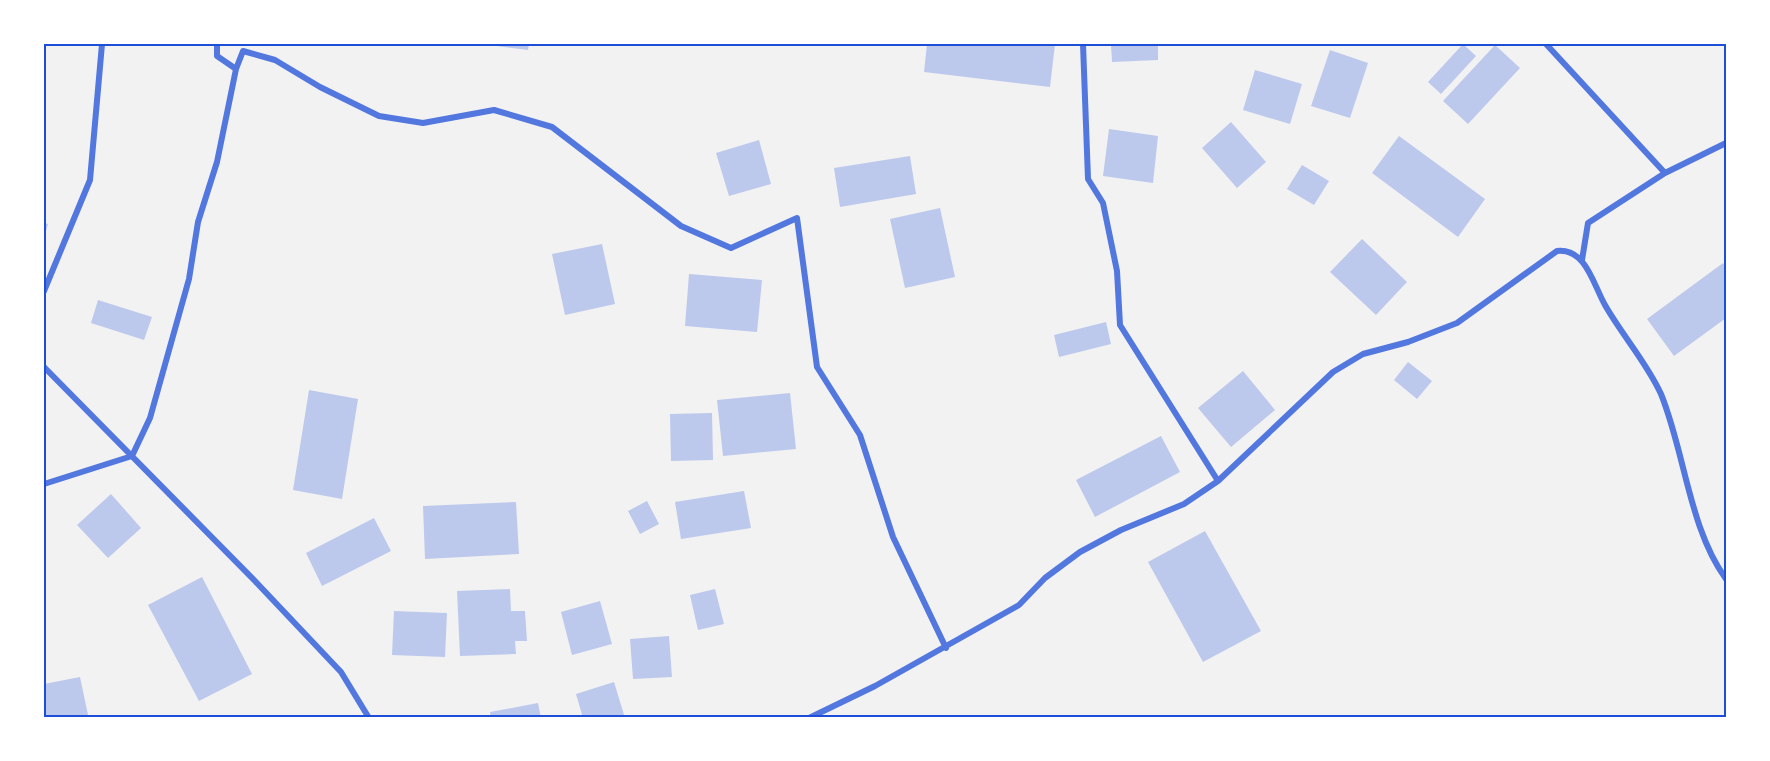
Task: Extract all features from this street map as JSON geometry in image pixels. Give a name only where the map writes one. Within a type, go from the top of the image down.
[{"type":"street","points":[[44,291],[90,180],[102,44]]},
{"type":"street","points":[[218,44],[217,56],[236,69]]},
{"type":"street","points":[[1083,44],[1088,179],[1103,203],[1116,271],[1120,325],[1218,482]]},
{"type":"street","points":[[1546,44],[1665,173]]},
{"type":"street","points":[[44,484],[132,456],[150,418],[189,279],[198,222],[217,162],[236,69],[243,51],[275,60],[320,87],[379,116],[423,123],[494,110],[552,127],[681,226],[731,248],[797,218],[817,367],[860,435],[893,537],[946,648]]},
{"type":"street","points":[[1582,260],[1588,223],[1665,173],[1726,143]]},
{"type":"street","points":[[809,717],[875,686],[1019,605],[1045,578],[1080,552],[1122,530],[1184,504],[1218,482],[1333,372],[1363,354],[1408,342],[1457,323],[1557,251],[1575,254],[1582,260],[1605,305],[1660,393],[1706,545],[1726,579]]},
{"type":"street","points":[[44,367],[341,672],[369,717]]},
{"type":"building","points":[[481,44],[529,44],[528,50]]},
{"type":"building","points":[[927,44],[1055,44],[1050,87],[924,72]]},
{"type":"building","points":[[1111,44],[1158,44],[1158,60],[1112,62]]},
{"type":"building","points":[[1463,44],[1476,56],[1441,94],[1428,82]]},
{"type":"building","points":[[1495,45],[1520,68],[1468,124],[1443,101]]},
{"type":"building","points":[[1330,50],[1368,63],[1350,118],[1311,106]]},
{"type":"building","points":[[1255,70],[1302,84],[1290,124],[1243,110]]},
{"type":"building","points":[[1231,122],[1266,162],[1237,188],[1202,148]]},
{"type":"building","points":[[1109,129],[1158,136],[1153,183],[1103,176]]},
{"type":"building","points":[[1399,136],[1485,199],[1458,237],[1372,173]]},
{"type":"building","points":[[759,140],[771,184],[729,196],[716,153]]},
{"type":"building","points":[[910,156],[916,194],[840,207],[834,168]]},
{"type":"building","points":[[1302,165],[1329,181],[1314,205],[1287,189]]},
{"type":"building","points":[[940,208],[955,277],[905,288],[890,219]]},
{"type":"building","points":[[44,223],[48,224],[44,238]]},
{"type":"building","points":[[1362,239],[1407,282],[1376,315],[1330,272]]},
{"type":"building","points":[[602,244],[615,304],[565,315],[552,254]]},
{"type":"building","points":[[1723,263],[1726,268],[1726,318],[1674,356],[1647,319]]},
{"type":"building","points":[[689,274],[762,280],[757,332],[685,326]]},
{"type":"building","points":[[98,300],[152,317],[144,340],[91,323]]},
{"type":"building","points":[[1106,322],[1111,344],[1059,357],[1054,335]]},
{"type":"building","points":[[1408,362],[1432,381],[1417,399],[1394,380]]},
{"type":"building","points":[[1243,371],[1275,410],[1231,447],[1198,408]]},
{"type":"building","points":[[309,390],[358,399],[342,499],[293,490]]},
{"type":"building","points":[[790,393],[796,449],[723,456],[717,400]]},
{"type":"building","points":[[712,413],[713,460],[671,461],[670,414]]},
{"type":"building","points":[[1161,436],[1180,472],[1095,517],[1076,480]]},
{"type":"building","points":[[744,491],[751,528],[681,539],[675,502]]},
{"type":"building","points":[[111,494],[141,528],[108,558],[77,525]]},
{"type":"building","points":[[647,501],[659,524],[640,534],[628,511]]},
{"type":"building","points":[[516,502],[519,554],[425,559],[423,506]]},
{"type":"building","points":[[374,518],[391,551],[322,586],[306,553]]},
{"type":"building","points":[[1205,531],[1261,631],[1203,662],[1148,562]]},
{"type":"building","points":[[202,577],[252,674],[199,701],[148,605]]},
{"type":"building","points":[[510,589],[511,611],[525,611],[527,641],[515,641],[516,654],[460,656],[457,591]]},
{"type":"building","points":[[715,589],[724,624],[698,630],[690,595]]},
{"type":"building","points":[[600,601],[612,644],[572,655],[561,612]]},
{"type":"building","points":[[394,611],[447,613],[445,657],[392,655]]},
{"type":"building","points":[[669,636],[672,677],[633,679],[630,639]]},
{"type":"building","points":[[80,677],[88,715],[44,718],[44,684]]},
{"type":"building","points":[[614,682],[625,718],[583,718],[576,694]]},
{"type":"building","points":[[538,703],[541,718],[491,718],[490,712]]}]
